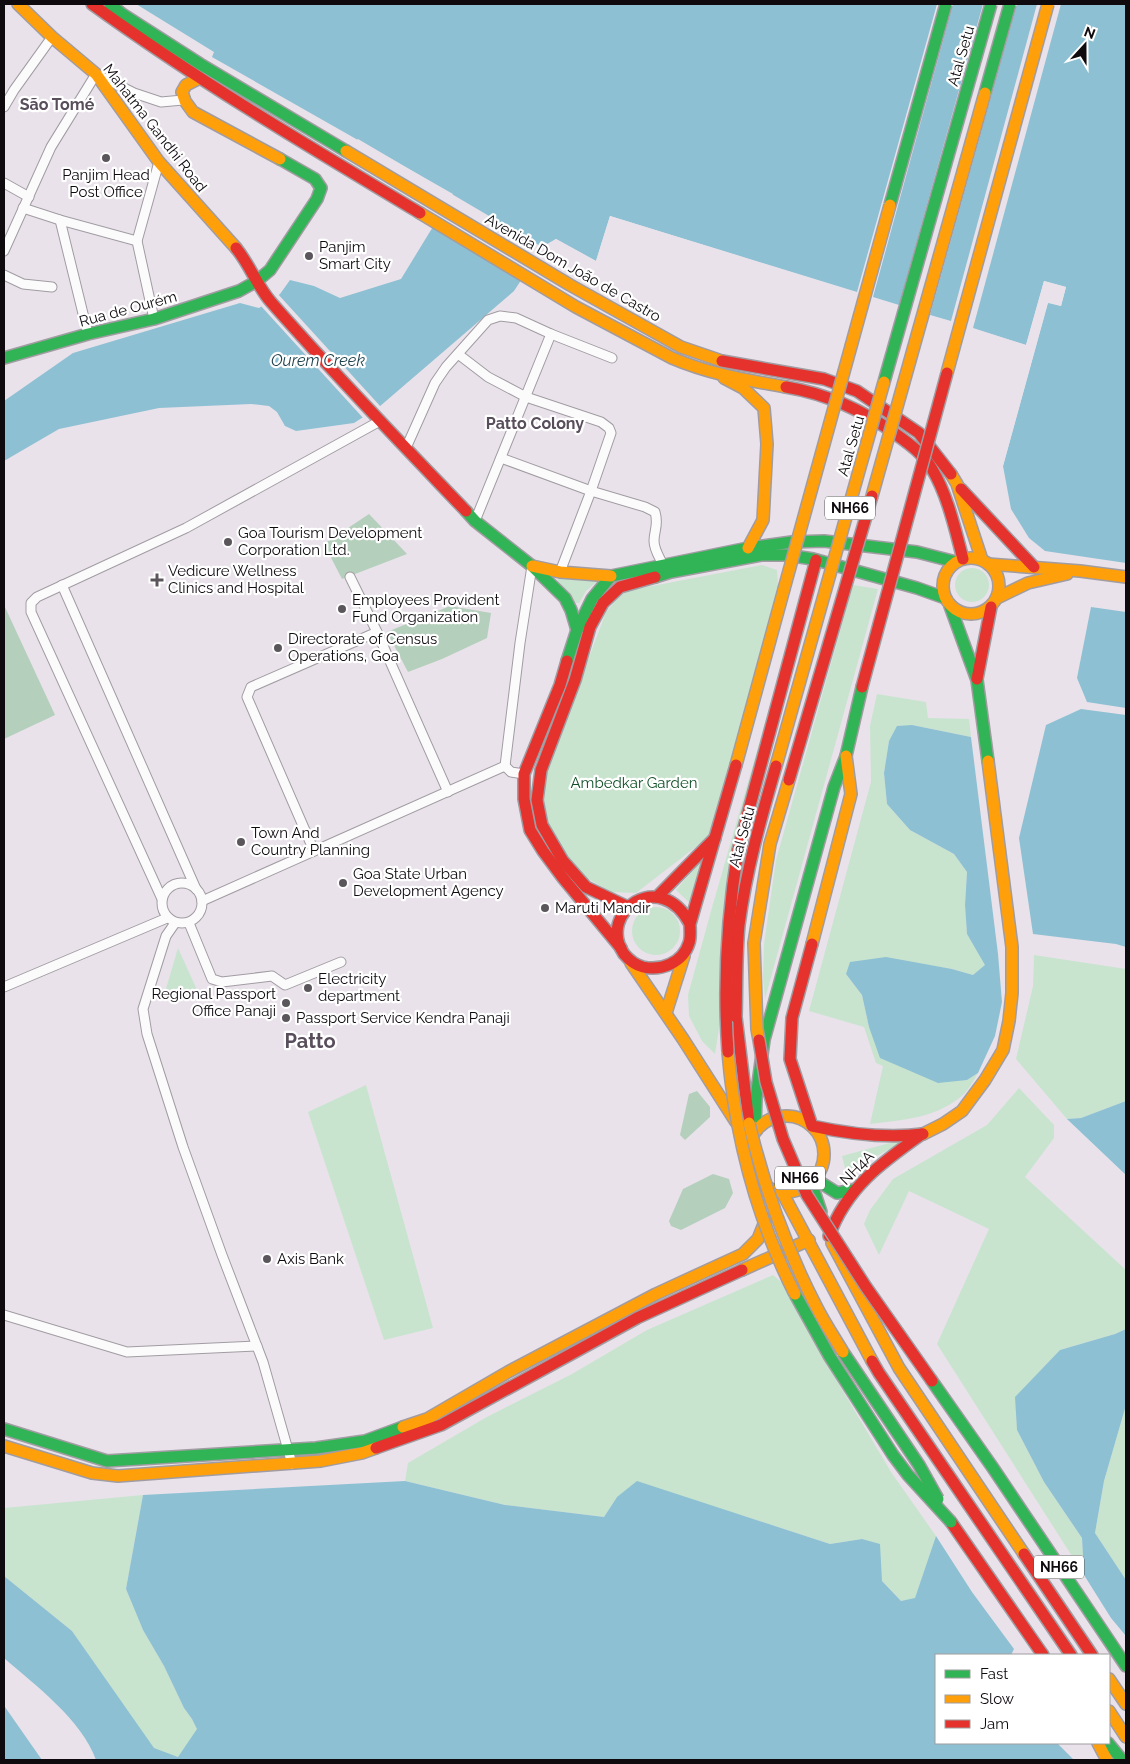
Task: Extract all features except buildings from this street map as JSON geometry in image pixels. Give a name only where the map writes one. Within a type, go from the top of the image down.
[{"type":"main road","name":"Mahatma Gandhi Road","points":[[18,4],[52,37],[96,74],[159,162],[244,259],[269,300],[377,418],[475,521],[532,566],[565,598],[577,630]]},
{"type":"main road","name":"Avenida Dom João de Castro","points":[[92,4],[198,79],[562,297],[668,356],[711,372],[814,392],[852,407],[903,439],[919,450],[937,478],[952,517],[959,561]]},
{"type":"main road","name":"Avenida Dom João de Castro","points":[[110,4],[122,14],[200,64],[570,285],[681,347],[716,360],[824,379],[857,391],[918,433],[945,465],[957,484],[985,562]]},
{"type":"main road","points":[[666,1013],[690,938],[690,924],[946,4]]},
{"type":"main road","name":"Atal Setu","points":[[951,1522],[919,1465],[857,1374],[816,1307],[779,1224],[760,1169],[749,1123],[736,1017],[738,942],[741,912],[756,838],[991,4]]},
{"type":"main road","name":"Atal Setu","points":[[1010,4],[872,498],[770,844],[754,943],[758,1029],[766,1082],[783,1139],[807,1195],[866,1287],[993,1468],[1126,1666]]},
{"type":"main road","points":[[755,1132],[756,1098],[764,1040],[834,787],[846,756],[862,687],[1048,4]]},
{"type":"main road","points":[[198,79],[186,83],[182,92],[183,100],[193,112],[301,170],[315,179],[321,188],[316,199],[270,270],[257,281]]},
{"type":"main road","name":"Rua de Ourém","points":[[4,358],[88,334],[154,319],[239,290],[257,281]]},
{"type":"main road","points":[[711,372],[743,388],[764,408],[767,444],[763,520],[748,548]]},
{"type":"main road","points":[[957,484],[1034,567]]},
{"type":"main road","points":[[532,566],[560,572],[611,576],[748,548],[792,542],[824,541],[917,552],[959,561],[976,558],[985,562],[994,570],[999,583],[977,680]]},
{"type":"main road","points":[[804,558],[808,544],[806,542]]},
{"type":"main road","points":[[628,908],[586,887],[563,861],[542,825],[537,800],[540,770],[574,680],[590,627],[603,604],[620,587],[671,572],[761,555],[787,555],[816,560],[917,588],[948,602],[956,611],[970,615],[985,612],[994,602],[1028,583],[1080,570]]},
{"type":"main road","points":[[816,560],[738,850],[730,888],[724,970],[729,1061],[740,1135],[758,1204],[772,1246],[799,1303],[846,1384],[907,1474],[951,1522]]},
{"type":"main road","points":[[846,756],[850,794],[792,1018],[790,1059],[803,1103],[812,1126],[819,1135],[823,1146],[824,1158],[821,1169],[813,1180],[798,1190],[782,1192],[764,1185],[752,1171],[749,1162],[749,1143],[762,1124],[782,1116],[803,1120],[812,1126],[844,1133],[875,1136],[922,1134],[943,1124],[962,1111],[985,1080],[1002,1050],[1009,1021],[1012,993],[1012,947],[977,680],[948,602],[943,582],[945,574],[959,561]]},
{"type":"main road","points":[[985,562],[1080,570],[1126,577]]},
{"type":"main road","points":[[611,576],[592,599],[577,630],[560,685],[524,774],[524,798],[530,830],[563,878],[621,948],[666,1013],[749,1143]]},
{"type":"main road","points":[[657,897],[716,836]]},
{"type":"main road","points":[[621,948],[618,941],[618,927],[623,913],[644,898],[657,897],[672,901],[683,911],[690,924]]},
{"type":"main road","points":[[628,959],[641,967],[656,970],[671,966],[686,951]]},
{"type":"main road","name":"NH4A","points":[[829,1236],[844,1205],[854,1190],[891,1156],[922,1134]]},
{"type":"main road","points":[[813,1180],[837,1193],[854,1190]]},
{"type":"main road","points":[[813,1180],[829,1236],[852,1283],[899,1368],[1091,1654]]},
{"type":"main road","points":[[4,1429],[107,1461],[288,1450],[365,1441],[427,1419],[508,1372],[656,1294],[743,1254],[753,1247],[763,1231],[768,1211],[764,1185]]},
{"type":"main road","points":[[782,1192],[879,1373],[1070,1654]]},
{"type":"main road","points":[[4,1446],[92,1473],[118,1476],[292,1464],[362,1454],[441,1424],[637,1318],[809,1240]]},
{"type":"main road","name":"NH66","points":[[951,1522],[1042,1654]]},
{"type":"main road","points":[[1110,1680],[1126,1704]]},
{"type":"main road","points":[[1110,1713],[1126,1737]]},
{"type":"main road","points":[[1099,1744],[1107,1760]]},
{"type":"main road","points":[[1109,1744],[1122,1760]]},
{"type":"street","points":[[4,107],[52,37]]},
{"type":"street","points":[[4,251],[54,142],[96,74],[134,93],[161,102],[183,100]]},
{"type":"street","points":[[154,319],[137,240],[159,162]]},
{"type":"street","points":[[4,184],[29,197]]},
{"type":"street","points":[[23,208],[60,220],[137,240]]},
{"type":"street","points":[[60,220],[88,334]]},
{"type":"street","points":[[4,275],[23,284],[52,288]]},
{"type":"street","points":[[406,448],[435,384],[446,367],[488,320],[500,316],[516,318],[612,358]]},
{"type":"street","points":[[475,521],[551,334]]},
{"type":"street","points":[[458,354],[482,372],[526,398],[601,422],[609,428],[611,433],[560,572]]},
{"type":"street","points":[[162,899],[31,612],[31,603],[37,597],[186,528],[377,418]]},
{"type":"street","points":[[502,458],[655,512],[658,521],[654,541],[656,551],[663,565]]},
{"type":"street","points":[[505,766],[520,643],[532,566]]},
{"type":"street","points":[[350,577],[377,632],[448,792]]},
{"type":"street","points":[[62,585],[202,901],[199,914],[189,923],[175,923],[167,918],[162,909],[164,892],[169,887],[183,883],[196,889]]},
{"type":"street","points":[[314,851],[246,697],[251,688],[377,632]]},
{"type":"street","points":[[505,766],[511,772],[524,774]]},
{"type":"street","points":[[202,901],[505,766]]},
{"type":"street","points":[[4,987],[167,918]]},
{"type":"street","points":[[175,923],[166,936],[143,1009],[147,1034],[183,1147],[263,1362],[292,1464]]},
{"type":"street","points":[[189,923],[212,979],[222,982],[272,976],[285,985],[340,962]]},
{"type":"street","points":[[4,1315],[127,1352],[256,1346]]},
{"type":"green space","points":[[369,514],[407,554],[342,579],[324,544]]},
{"type":"green space","name":"Ambedkar Garden","points":[[762,565],[777,570],[778,585],[710,836],[636,893],[612,892],[588,879],[568,861],[546,819],[543,792],[546,772],[606,612],[626,591]]},
{"type":"green space","points":[[972,568],[984,573],[989,585],[984,597],[972,602],[960,597],[955,585],[960,573]]},
{"type":"green space","points":[[558,578],[572,580],[601,578],[586,591],[579,603],[575,603],[557,582]]},
{"type":"green space","points":[[853,585],[878,589],[765,999],[763,977],[764,944],[776,860]]},
{"type":"green space","points":[[804,587],[746,811],[715,1054],[702,1041],[689,1016],[688,995]]},
{"type":"green space","points":[[4,605],[55,715],[4,739]]},
{"type":"green space","points":[[450,606],[491,613],[487,638],[408,672],[387,632]]},
{"type":"green space","points":[[877,694],[926,702],[928,718],[969,719],[971,737],[912,725],[889,741],[884,773],[887,804],[910,830],[954,854],[967,872],[965,905],[967,934],[986,965],[973,975],[928,965],[846,974],[862,995],[869,1027],[967,1080],[978,1073],[965,1093],[944,1108],[920,1116],[870,1124],[883,1066],[876,1063],[864,1027],[809,1011],[871,782],[870,726]]},
{"type":"green space","points":[[704,859],[692,905],[676,890]]},
{"type":"green space","points":[[651,907],[661,907],[670,911],[676,917],[679,922],[679,940],[670,951],[661,955],[651,955],[642,951],[636,945],[632,936],[632,926],[636,917],[642,911]]},
{"type":"green space","points":[[178,948],[197,990],[163,999]]},
{"type":"green space","points":[[1034,955],[1126,969],[1126,1101],[1081,1118],[1067,1119],[1016,1059],[1033,986]]},
{"type":"green space","points":[[366,1085],[433,1328],[384,1340],[308,1112]]},
{"type":"green space","points":[[1019,1088],[1054,1125],[1054,1138],[1025,1177],[1126,1270],[1126,1329],[1060,1350],[1016,1397],[1017,1430],[1044,1482],[1082,1538],[1084,1575],[937,1344],[989,1229],[909,1191],[879,1255],[864,1224],[870,1210],[893,1179],[987,1125]]},
{"type":"green space","points":[[697,1091],[710,1107],[710,1117],[685,1140],[680,1135],[689,1094]]},
{"type":"green space","points":[[915,1136],[846,1172],[842,1156]]},
{"type":"green space","points":[[713,1174],[729,1179],[733,1193],[725,1208],[681,1230],[671,1226],[669,1221],[683,1189]]},
{"type":"green space","points":[[773,1275],[786,1286],[837,1381],[891,1472],[936,1536],[915,1599],[901,1601],[882,1581],[862,1539],[830,1544],[741,1515],[617,1497],[604,1517],[505,1505],[405,1481],[408,1463],[485,1418],[572,1374],[647,1330]]},
{"type":"green space","points":[[1126,1405],[1126,1580],[1095,1533],[1104,1481]]},
{"type":"green space","points":[[143,1495],[126,1589],[143,1630],[164,1666],[184,1708],[198,1730],[178,1757],[154,1749],[72,1631],[4,1576],[4,1508]]},
{"type":"water","name":"Ourem Creek","points":[[136,4],[1126,4],[1126,563],[1045,551],[1029,538],[1011,509],[1003,466],[1048,302],[1061,306],[1066,287],[1044,281],[1026,345],[610,216],[596,261],[556,239],[543,247],[514,291],[379,407],[354,423],[296,431],[285,426],[277,412],[269,406],[251,404],[159,408],[59,429],[4,461],[4,401],[73,353],[240,303],[259,308],[280,294],[290,280],[314,286],[340,298],[401,279],[453,194],[212,57],[214,52]]},
{"type":"water","points":[[1091,607],[1126,612],[1126,708],[1087,702],[1077,678]]},
{"type":"water","points":[[1081,709],[1126,715],[1126,947],[1116,944],[1033,934],[1019,838],[1046,725]]},
{"type":"water","points":[[912,725],[971,737],[998,954],[1002,1002],[995,1036],[978,1073],[967,1080],[938,1083],[880,1058],[869,1027],[862,995],[846,974],[850,962],[886,957],[952,969],[973,975],[985,965],[967,934],[965,905],[967,872],[954,854],[910,830],[887,804],[884,773],[889,741],[897,726]]},
{"type":"water","points":[[1126,1101],[1126,1175],[1067,1119],[1081,1118]]},
{"type":"water","points":[[1126,1329],[1126,1405],[1104,1481],[1095,1533],[1126,1580],[1126,1636],[1111,1618],[1084,1575],[1082,1538],[1044,1482],[1017,1430],[1015,1397],[1060,1350]]},
{"type":"water","points":[[405,1481],[505,1505],[604,1517],[617,1497],[637,1481],[830,1544],[862,1539],[880,1544],[882,1581],[901,1601],[915,1598],[936,1536],[972,1592],[1014,1649],[1012,1654],[935,1654],[935,1744],[1058,1744],[1074,1760],[96,1760],[89,1745],[69,1717],[4,1658],[4,1576],[72,1631],[154,1748],[178,1757],[197,1729],[143,1630],[126,1589],[143,1495]]},
{"type":"water","points":[[4,1705],[5,1707],[42,1760],[4,1760]]},
{"type":"pier","points":[[937,4],[953,4],[873,297],[899,305],[983,4],[1017,4],[930,315],[951,321],[1037,4],[1061,4],[973,328],[1026,345],[1044,281],[1066,287],[1061,306],[1048,303],[1003,466],[1001,465],[1046,302],[1049,300],[1059,303],[1063,289],[1046,284],[1029,346],[1026,347],[612,219],[597,263],[556,242],[544,249],[523,282],[431,226],[450,194],[356,141],[358,139],[542,247],[556,239],[596,261],[610,216],[857,292]]},
{"type":"pier","points":[[277,293],[381,407],[364,419],[260,305]]},
{"type":"traffic: fast","points":[[110,4],[122,14],[200,64],[346,151]]},
{"type":"traffic: fast","points":[[890,205],[946,4]]},
{"type":"traffic: fast","points":[[884,382],[991,4]]},
{"type":"traffic: fast","points":[[985,93],[1010,4]]},
{"type":"traffic: fast","points":[[4,358],[88,334],[154,319],[239,291],[257,281],[270,270],[317,199],[321,188],[315,179],[280,159]]},
{"type":"traffic: fast","points":[[466,511],[475,521],[532,566],[565,598],[577,630]]},
{"type":"traffic: fast","points":[[567,661],[577,630],[592,599],[611,576],[748,548],[792,542],[824,541],[917,552],[956,562]]},
{"type":"traffic: fast","points":[[655,577],[671,572],[761,555],[787,555],[813,559],[917,588],[945,598]]},
{"type":"traffic: fast","points":[[950,606],[977,680],[988,761]]},
{"type":"traffic: fast","points":[[755,1131],[756,1098],[764,1040],[834,787],[846,756],[862,687]]},
{"type":"traffic: fast","points":[[815,1179],[837,1193],[854,1190]]},
{"type":"traffic: fast","points":[[811,1182],[821,1212]]},
{"type":"traffic: fast","points":[[795,1294],[830,1357],[893,1455],[908,1475],[951,1522]]},
{"type":"traffic: fast","points":[[843,1352],[919,1465],[938,1499]]},
{"type":"traffic: fast","points":[[932,1381],[1126,1666]]},
{"type":"traffic: fast","points":[[4,1429],[107,1461],[316,1448],[365,1441],[403,1427]]},
{"type":"traffic: fast","points":[[1109,1744],[1122,1760]]},
{"type":"traffic: slow","points":[[18,4],[52,37],[96,74],[159,162],[236,248]]},
{"type":"traffic: slow","points":[[947,373],[1048,4]]},
{"type":"traffic: slow","points":[[198,79],[186,85],[182,92],[185,101],[193,112],[280,159]]},
{"type":"traffic: slow","points":[[872,496],[985,93]]},
{"type":"traffic: slow","points":[[346,151],[570,285],[681,347],[722,361]]},
{"type":"traffic: slow","points":[[784,589],[890,205]]},
{"type":"traffic: slow","points":[[420,213],[576,307],[672,358],[714,372],[786,387]]},
{"type":"traffic: slow","points":[[724,378],[743,388],[764,408],[767,444],[763,520],[748,548]]},
{"type":"traffic: slow","points":[[776,766],[884,382]]},
{"type":"traffic: slow","points":[[951,474],[957,484],[982,560]]},
{"type":"traffic: slow","points":[[965,558],[977,558],[987,562],[995,570],[999,586],[995,602],[987,610],[977,614],[965,614],[955,610],[947,602],[943,592],[943,580],[947,570],[955,562],[965,558]]},
{"type":"traffic: slow","points":[[988,564],[1080,571],[1126,577]]},
{"type":"traffic: slow","points":[[532,566],[560,572],[611,576]]},
{"type":"traffic: slow","points":[[997,598],[1028,583],[1067,574]]},
{"type":"traffic: slow","points":[[736,765],[784,589]]},
{"type":"traffic: slow","points":[[812,944],[851,794],[846,756]]},
{"type":"traffic: slow","points":[[923,1134],[943,1124],[962,1111],[985,1080],[1003,1050],[1009,1021],[1012,993],[1012,947],[988,761]]},
{"type":"traffic: slow","points":[[759,1040],[754,943],[770,844],[789,780]]},
{"type":"traffic: slow","points":[[666,1013],[684,956]]},
{"type":"traffic: slow","points":[[631,963],[683,1039],[736,1122]]},
{"type":"traffic: slow","points":[[728,1052],[736,1114],[750,1176],[769,1236],[795,1294]]},
{"type":"traffic: slow","points":[[786,1116],[800,1119],[813,1127],[821,1140],[824,1154],[821,1168],[813,1181],[800,1189],[786,1192],[772,1189],[759,1181],[751,1168],[748,1154],[751,1140],[759,1127],[772,1119],[786,1116]]},
{"type":"traffic: slow","points":[[749,1123],[769,1193],[795,1262],[816,1306],[843,1352]]},
{"type":"traffic: slow","points":[[782,1192],[872,1361]]},
{"type":"traffic: slow","points":[[403,1427],[427,1419],[508,1372],[656,1294],[743,1254],[758,1239],[766,1219]]},
{"type":"traffic: slow","points":[[742,1270],[809,1240]]},
{"type":"traffic: slow","points":[[832,1243],[899,1368],[1024,1554]]},
{"type":"traffic: slow","points":[[4,1446],[92,1473],[118,1476],[321,1461],[362,1453],[376,1448]]},
{"type":"traffic: slow","points":[[1110,1680],[1126,1704]]},
{"type":"traffic: slow","points":[[1110,1713],[1126,1737]]},
{"type":"traffic: slow","points":[[1099,1744],[1107,1760]]},
{"type":"traffic: jam","points":[[92,4],[212,86],[420,213]]},
{"type":"traffic: jam","points":[[236,248],[271,302],[343,382],[466,511]]},
{"type":"traffic: jam","points":[[722,361],[824,379],[857,391],[919,433],[951,474]]},
{"type":"traffic: jam","points":[[862,687],[947,373]]},
{"type":"traffic: jam","points":[[786,387],[816,394],[844,404],[884,426],[921,454],[938,479],[963,559]]},
{"type":"traffic: jam","points":[[961,489],[1034,567]]},
{"type":"traffic: jam","points":[[789,780],[872,496]]},
{"type":"traffic: jam","points":[[738,850],[816,560]]},
{"type":"traffic: jam","points":[[628,907],[586,887],[563,861],[542,825],[537,800],[541,770],[575,680],[590,627],[603,603],[620,587],[655,577]]},
{"type":"traffic: jam","points":[[977,679],[991,607]]},
{"type":"traffic: jam","points":[[567,661],[560,685],[524,774],[524,799],[530,830],[543,851],[621,948]]},
{"type":"traffic: jam","points":[[690,924],[678,907],[664,899],[649,897],[636,902],[625,911],[618,924],[618,938],[624,954],[635,964],[643,967],[657,968],[670,964],[682,956],[689,943],[690,924],[736,765]]},
{"type":"traffic: jam","points":[[736,1017],[737,948],[742,905],[754,845],[776,766]]},
{"type":"traffic: jam","points":[[657,897],[715,838]]},
{"type":"traffic: jam","points":[[728,1052],[727,950],[738,850]]},
{"type":"traffic: jam","points":[[812,944],[792,1018],[790,1059],[812,1126],[868,1135],[923,1134]]},
{"type":"traffic: jam","points":[[736,1017],[749,1123]]},
{"type":"traffic: jam","points":[[759,1040],[766,1082],[783,1139],[807,1195],[866,1287],[932,1381]]},
{"type":"traffic: jam","points":[[829,1236],[845,1203],[856,1190],[879,1166],[922,1134]]},
{"type":"traffic: jam","points":[[376,1448],[441,1425],[637,1318],[742,1270]]},
{"type":"traffic: jam","points":[[872,1361],[1070,1654]]},
{"type":"traffic: jam","points":[[951,1522],[1042,1654]]},
{"type":"traffic: jam","points":[[1024,1554],[1091,1654]]},
{"type":"place","name":"Panjim Head Post Office","points":[[106,158]]},
{"type":"place","name":"Panjim Smart City","points":[[309,256]]},
{"type":"place","name":"Goa Tourism Development Corporation Ltd.","points":[[228,542]]},
{"type":"place","name":"Vedicure Wellness Clinics and Hospital","points":[[157,580]]},
{"type":"place","name":"Employees Provident Fund Organization","points":[[342,609]]},
{"type":"place","name":"Directorate of Census Operations, Goa","points":[[278,648]]},
{"type":"place","name":"Town And Country Planning","points":[[241,842]]},
{"type":"place","name":"Goa State Urban Development Agency","points":[[343,883]]},
{"type":"place","name":"Maruti Mandir","points":[[545,908]]},
{"type":"place","name":"Electricity department","points":[[308,988]]},
{"type":"place","name":"Regional Passport Office Panaji","points":[[286,1003]]},
{"type":"place","name":"Passport Service Kendra Panaji","points":[[286,1018]]},
{"type":"place","name":"Axis Bank","points":[[267,1259]]},
{"type":"district","name":"São Tomé","points":[[57,104]]},
{"type":"district","name":"Patto Colony","points":[[535,423]]},
{"type":"district","name":"Patto","points":[[310,1041]]}]
